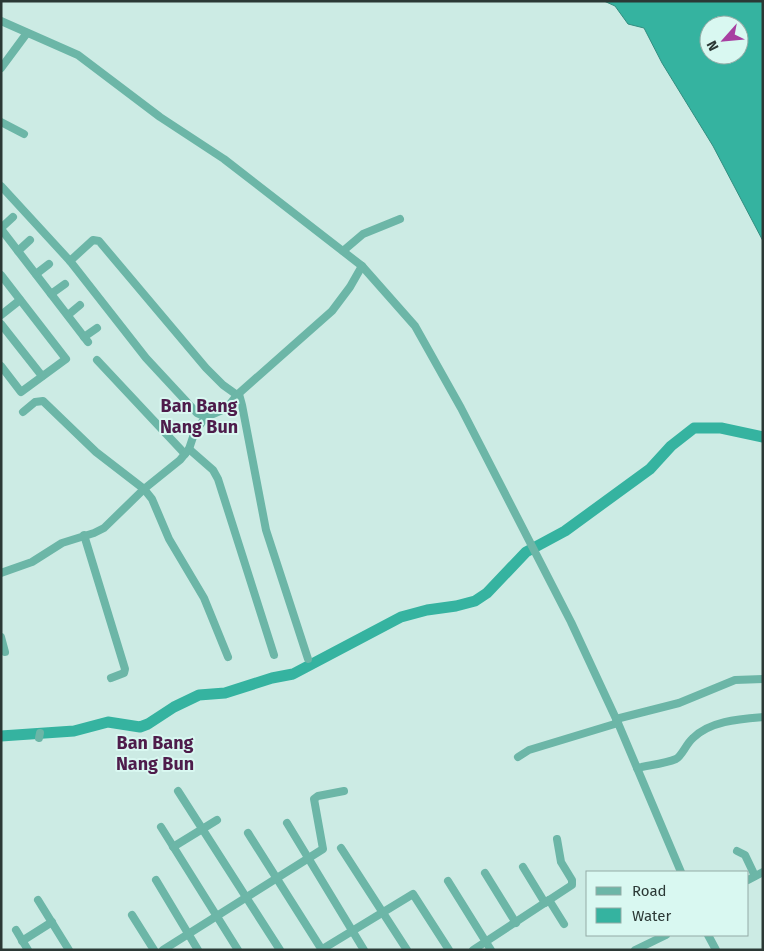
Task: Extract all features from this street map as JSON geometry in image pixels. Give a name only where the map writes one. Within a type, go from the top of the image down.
[{"type":"street","points":[[1,21],[78,55],[154,113],[224,159],[362,266],[415,326],[461,408],[572,622],[617,721],[681,871]]},
{"type":"street","points":[[1,68],[27,32]]},
{"type":"street","points":[[1,122],[24,134]]},
{"type":"street","points":[[1,186],[70,261],[146,358],[197,413],[206,417]]},
{"type":"street","points":[[12,217],[1,229],[86,340],[97,328]]},
{"type":"street","points":[[343,251],[363,234],[400,219]]},
{"type":"street","points":[[18,251],[30,240]]},
{"type":"street","points":[[70,261],[93,240],[99,241],[206,368],[223,385],[238,395],[242,405],[266,530],[308,659]]},
{"type":"street","points":[[36,274],[49,264]]},
{"type":"street","points":[[1,573],[32,562],[62,543],[104,528],[144,489],[180,460],[187,452],[196,431],[206,417],[227,408],[238,395],[332,311],[350,287],[362,266]]},
{"type":"street","points":[[1,275],[66,359],[21,392],[1,366]]},
{"type":"street","points":[[51,294],[64,284]]},
{"type":"street","points":[[1,315],[20,300]]},
{"type":"street","points":[[68,315],[80,305]]},
{"type":"street","points":[[1,324],[42,376]]},
{"type":"street","points":[[97,360],[187,452],[213,470],[218,480],[274,655]]},
{"type":"street","points":[[23,412],[35,402],[43,401],[96,452],[144,489],[152,499],[169,539],[204,598],[228,657]]},
{"type":"street","points":[[84,535],[125,669],[124,673],[111,678]]},
{"type":"street","points":[[1,637],[5,652]]},
{"type":"street","points":[[518,757],[529,750],[679,703],[736,680],[763,679]]},
{"type":"street","points":[[637,768],[676,758],[697,734],[709,727],[744,718],[763,717]]},
{"type":"street","points":[[163,950],[323,849],[314,799],[318,796],[344,790]]},
{"type":"street","points":[[178,791],[280,950]]},
{"type":"street","points":[[173,847],[217,820]]},
{"type":"street","points":[[287,823],[364,950]]},
{"type":"street","points":[[161,827],[238,950]]},
{"type":"street","points":[[248,834],[322,950],[413,894],[449,950]]},
{"type":"street","points":[[473,950],[572,885],[572,880],[561,862],[557,839]]},
{"type":"street","points":[[341,848],[407,950]]},
{"type":"street","points":[[737,851],[745,855],[755,876]]},
{"type":"street","points":[[523,867],[564,924]]},
{"type":"street","points":[[484,872],[516,923]]},
{"type":"street","points":[[156,880],[198,950]]},
{"type":"street","points":[[448,881],[491,950]]},
{"type":"street","points":[[38,900],[69,950]]},
{"type":"street","points":[[132,915],[154,950]]},
{"type":"street","points":[[22,940],[52,922]]},
{"type":"street","points":[[16,930],[28,950]]},
{"type":"street","points":[[635,950],[664,936]]},
{"type":"street","points":[[709,936],[716,950]]},
{"type":"street","points":[[651,942],[656,950]]},
{"type":"water","points":[[604,1],[763,1],[763,241],[713,146],[662,63],[644,28],[628,24],[615,6]]},
{"type":"waterway","points":[[1,736],[74,731],[108,722],[140,727],[199,695],[225,693],[272,678],[293,674],[401,617],[475,601],[487,593],[526,552],[565,531],[650,469],[671,446],[694,428],[721,428],[763,437]]},
{"type":"district","name":"Ban Bang Nang Bun","points":[[199,416]]},
{"type":"district","name":"Ban Bang Nang Bun","points":[[155,753]]}]
